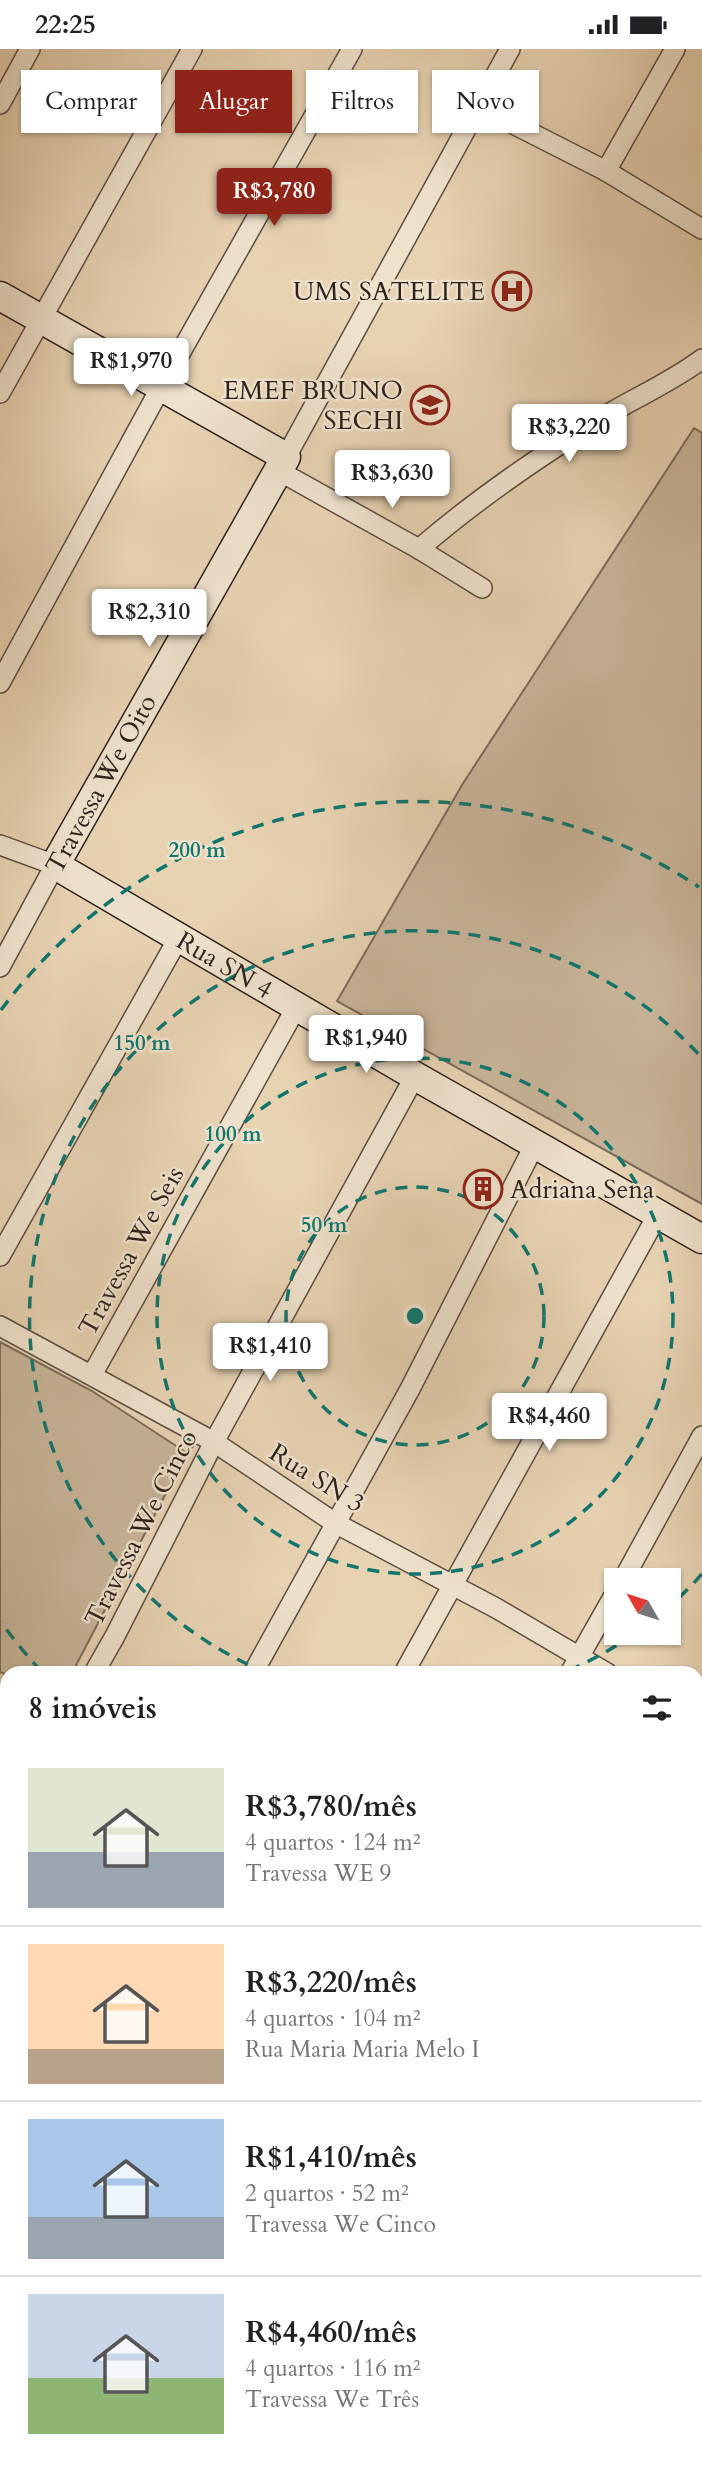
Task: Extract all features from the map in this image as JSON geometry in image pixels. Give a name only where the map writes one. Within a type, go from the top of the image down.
[{"type":"main road","points":[[0,296],[161,387],[283,464]]},
{"type":"main road","name":"Travessa We Oito","points":[[55,865],[283,464]]},
{"type":"main road","name":"Rua SN 4","points":[[55,865],[415,1076],[702,1239]]},
{"type":"street","points":[[0,104],[30,49]]},
{"type":"street","points":[[0,393],[192,49]]},
{"type":"street","points":[[0,683],[161,387],[352,49]]},
{"type":"street","points":[[498,70],[510,49]]},
{"type":"street","points":[[606,171],[675,49]]},
{"type":"street","points":[[463,133],[283,464],[482,588]]},
{"type":"street","points":[[531,133],[606,171],[702,229]]},
{"type":"street","points":[[419,549],[457,516],[515,475],[609,414],[702,359]]},
{"type":"street","name":"Rua SN 4","points":[[0,845],[55,865]]},
{"type":"street","name":"Travessa We Oito","points":[[0,967],[55,865]]},
{"type":"street","points":[[0,1256],[179,937]]},
{"type":"street","name":"Travessa We Seis","points":[[92,1375],[297,1006]]},
{"type":"street","name":"Travessa We Cinco","points":[[98,1666],[214,1443],[415,1076]]},
{"type":"street","points":[[257,1666],[410,1389],[535,1144]]},
{"type":"street","points":[[408,1666],[658,1214]]},
{"type":"street","name":"Rua SN 3","points":[[0,1326],[214,1443],[335,1523],[453,1585],[575,1665]]},
{"type":"street","points":[[629,1568],[702,1436]]},
{"type":"street","points":[[575,1665],[604,1613]]},
{"type":"shaded area","points":[[694,428],[702,433],[702,1204],[337,1001],[462,785]]},
{"type":"shaded area","points":[[0,1342],[92,1391],[187,1453],[76,1666],[0,1666]]},
{"type":"place","name":"UMS SATELITE","points":[[512,291]]},
{"type":"place","name":"EMEF BRUNO SECHI","points":[[430,405]]},
{"type":"place","name":"Adriana Sena","points":[[483,1189]]}]
